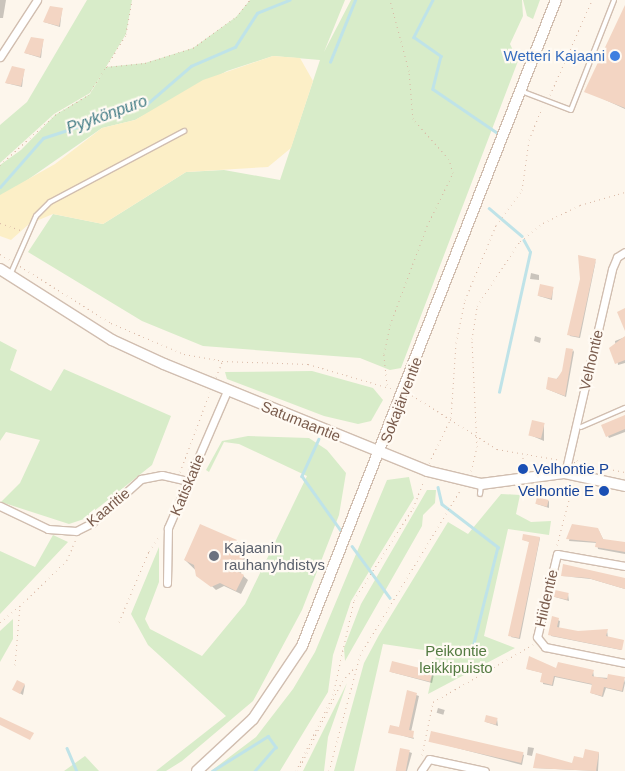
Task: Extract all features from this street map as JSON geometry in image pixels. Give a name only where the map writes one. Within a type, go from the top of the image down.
[{"type":"street","points":[[0,57],[36,0]]},
{"type":"street","name":"Sokajärventie","points":[[197,771],[253,719],[302,646],[380,453],[556,0]]},
{"type":"street","name":"Velhontie","points":[[565,473],[614,263],[625,252]]},
{"type":"street","name":"Satumaantie","points":[[0,269],[112,340],[213,385],[427,471],[480,489],[565,473],[625,486]]},
{"type":"street","name":"Katiskatie","points":[[167,583],[168,528],[227,390]]},
{"type":"street","name":"Kaaritie","points":[[0,506],[48,528],[76,531],[92,523],[141,479],[177,478],[188,481]]},
{"type":"street","points":[[558,554],[625,566]]},
{"type":"street","name":"Hiidentie","points":[[558,554],[539,643],[625,663]]},
{"type":"street","points":[[422,768],[429,759],[485,771]]},
{"type":"lane","points":[[521,91],[571,110],[614,0]]},
{"type":"lane","points":[[10,275],[27,234],[50,202],[184,131]]},
{"type":"lane","points":[[581,427],[625,408]]},
{"type":"path","points":[[0,165],[55,115],[88,95],[126,34],[132,0]]},
{"type":"path","points":[[106,67],[145,63],[193,48],[236,17],[250,0]]},
{"type":"path","points":[[387,386],[384,354],[390,326],[427,226],[453,173],[449,160],[413,119],[409,71],[390,0]]},
{"type":"path","points":[[297,771],[333,696],[354,600],[413,508],[451,418],[456,343],[464,300],[496,225],[522,190],[535,115],[546,101],[592,0]]},
{"type":"path","points":[[297,771],[342,681],[355,667],[465,483],[475,458],[477,438],[472,339],[477,306],[520,241],[543,223],[580,205],[625,192]]},
{"type":"path","points":[[0,223],[27,234]]},
{"type":"path","points":[[0,254],[111,323],[184,354],[222,361],[308,364],[393,389]]},
{"type":"path","points":[[177,478],[222,361]]},
{"type":"path","points":[[409,394],[451,418],[477,438],[523,456],[580,462],[625,472]]},
{"type":"path","points":[[523,456],[524,469]]},
{"type":"path","points":[[558,554],[568,491],[577,476],[580,462]]},
{"type":"path","points":[[119,622],[149,551],[168,528]]},
{"type":"path","points":[[0,622],[20,606],[67,560],[76,531]]},
{"type":"path","points":[[14,665],[20,606]]},
{"type":"path","points":[[422,768],[433,702],[539,643]]},
{"type":"path","points":[[329,771],[355,667]]},
{"type":"green space","points":[[87,0],[132,0],[126,34],[106,67],[145,63],[193,48],[236,17],[250,0],[345,0],[324,52],[351,0],[522,0],[523,16],[510,44],[518,61],[401,368],[390,370],[360,358],[203,346],[142,321],[28,252],[53,214],[103,224],[186,172],[224,170],[280,180],[320,60],[273,56],[227,71],[135,120],[102,128],[0,199],[0,165],[21,150],[55,115],[90,94],[103,72],[90,93],[54,114],[0,163],[0,125],[27,102]]},
{"type":"green space","points":[[523,0],[540,0],[533,19],[527,16]]},
{"type":"green space","points":[[0,341],[17,350],[10,370],[51,391],[64,369],[171,416],[152,465],[84,519],[69,524],[1,502],[20,483],[40,440],[6,432],[0,441]]},
{"type":"green space","points":[[312,371],[373,388],[383,400],[371,421],[358,424],[324,416],[227,379],[225,372]]},
{"type":"green space","points":[[248,436],[309,438],[327,450],[346,473],[339,515],[302,610],[253,701],[182,761],[166,771],[156,771],[226,716],[148,645],[131,614],[159,547],[159,582],[145,619],[150,629],[202,656],[245,604],[307,476],[239,444],[224,442],[209,472],[206,470],[222,441]]},
{"type":"green space","points":[[409,477],[414,498],[351,601],[333,655],[328,692],[280,771],[211,771],[256,737],[293,689],[315,652],[387,480]]},
{"type":"green space","points":[[427,490],[436,490],[435,503],[423,515],[422,526],[345,661],[344,648],[361,604]]},
{"type":"green space","name":"Peikontie leikkipuisto","points":[[501,494],[520,495],[516,514],[531,522],[551,521],[549,535],[508,529],[484,636],[515,648],[428,694],[437,652],[383,644],[354,771],[334,771],[364,663],[379,635],[448,522],[468,534]]},
{"type":"green space","points":[[53,535],[68,542],[0,614],[0,551],[35,567]]},
{"type":"green space","points":[[13,619],[13,639],[0,662],[0,631]]},
{"type":"green space","points":[[347,683],[328,737],[324,771],[303,771]]},
{"type":"green space","points":[[85,756],[99,771],[64,771]]},
{"type":"sand","points":[[273,56],[300,58],[313,81],[291,148],[268,167],[186,172],[103,224],[53,214],[29,224],[11,240],[0,236],[0,195],[55,164],[102,128],[135,120],[203,80]]},
{"type":"building","name":"Wetteri Kajaani","points":[[625,5],[625,108],[584,92]]},
{"type":"building","points":[[50,6],[63,8],[59,26],[43,22]]},
{"type":"building","points":[[31,37],[44,39],[40,57],[24,53]]},
{"type":"building","points":[[12,66],[25,69],[21,86],[5,83]]},
{"type":"building","points":[[578,255],[596,259],[579,337],[567,335],[580,279]]},
{"type":"building","points":[[540,284],[554,287],[551,299],[538,296]]},
{"type":"building","points":[[625,308],[625,331],[617,312]]},
{"type":"building","points":[[625,336],[625,360],[615,364],[609,348]]},
{"type":"building","points":[[566,348],[573,349],[565,396],[546,389],[548,377],[557,379],[562,371]]},
{"type":"building","points":[[625,415],[625,429],[606,437],[601,425]]},
{"type":"building","points":[[532,420],[545,423],[541,439],[528,436]]},
{"type":"building","points":[[537,497],[549,500],[547,507],[535,504]]},
{"type":"building","name":"Kajaanin rauhanyhdistys","points":[[200,524],[237,540],[231,553],[242,550],[244,559],[238,561],[237,571],[244,575],[236,591],[220,583],[211,587],[196,576],[194,565],[184,560]]},
{"type":"building","points":[[572,524],[598,528],[603,539],[625,542],[625,552],[595,547],[596,542],[566,539]]},
{"type":"building","points":[[523,534],[540,537],[519,638],[508,636],[529,542],[522,540]]},
{"type":"building","points":[[563,564],[625,578],[625,589],[588,578],[561,576]]},
{"type":"building","points":[[555,590],[569,593],[567,600],[554,597]]},
{"type":"building","points":[[552,616],[559,618],[557,627],[578,631],[608,629],[606,636],[624,640],[622,650],[548,635]]},
{"type":"building","points":[[529,656],[556,668],[558,662],[594,670],[592,676],[607,679],[608,674],[625,677],[622,691],[604,687],[602,696],[590,693],[592,684],[554,676],[552,685],[540,682],[542,673],[526,669]]},
{"type":"building","points":[[392,661],[433,671],[430,682],[389,672]]},
{"type":"building","points":[[17,680],[25,684],[20,694],[12,690]]},
{"type":"building","points":[[407,690],[417,693],[409,730],[414,731],[413,738],[388,733],[390,725],[399,727]]},
{"type":"building","points":[[486,715],[498,718],[496,725],[484,722]]},
{"type":"building","points":[[0,717],[34,733],[30,740],[0,725]]},
{"type":"building","points":[[431,731],[524,752],[521,763],[429,742]]},
{"type":"building","points":[[400,748],[410,750],[406,771],[396,771]]},
{"type":"building","points":[[585,749],[599,752],[596,771],[533,768],[536,753],[572,763],[574,756],[583,758]]},
{"type":"waterway","name":"Pyykönpuro","points":[[0,187],[43,138],[147,104],[191,66],[235,47],[257,13],[289,0]]},
{"type":"waterway","points":[[330,62],[355,0]]},
{"type":"waterway","points":[[433,0],[414,37],[441,56],[433,89],[496,132]]},
{"type":"waterway","points":[[489,208],[522,236]]},
{"type":"waterway","points":[[499,392],[530,252],[524,241]]},
{"type":"waterway","points":[[319,439],[302,476],[342,532]]},
{"type":"waterway","points":[[438,487],[442,504],[498,547],[473,647]]},
{"type":"waterway","points":[[352,546],[390,598]]},
{"type":"waterway","points":[[212,771],[268,736],[276,747],[255,771]]},
{"type":"waterway","points":[[67,748],[77,771]]},
{"type":"place","name":"Wetteri Kajaani","points":[[615,56]]},
{"type":"place","name":"Velhontie P","points":[[523,469]]},
{"type":"place","name":"Velhontie E","points":[[604,491]]},
{"type":"place","name":"Kajaanin rauhanyhdistys","points":[[214,556]]}]
